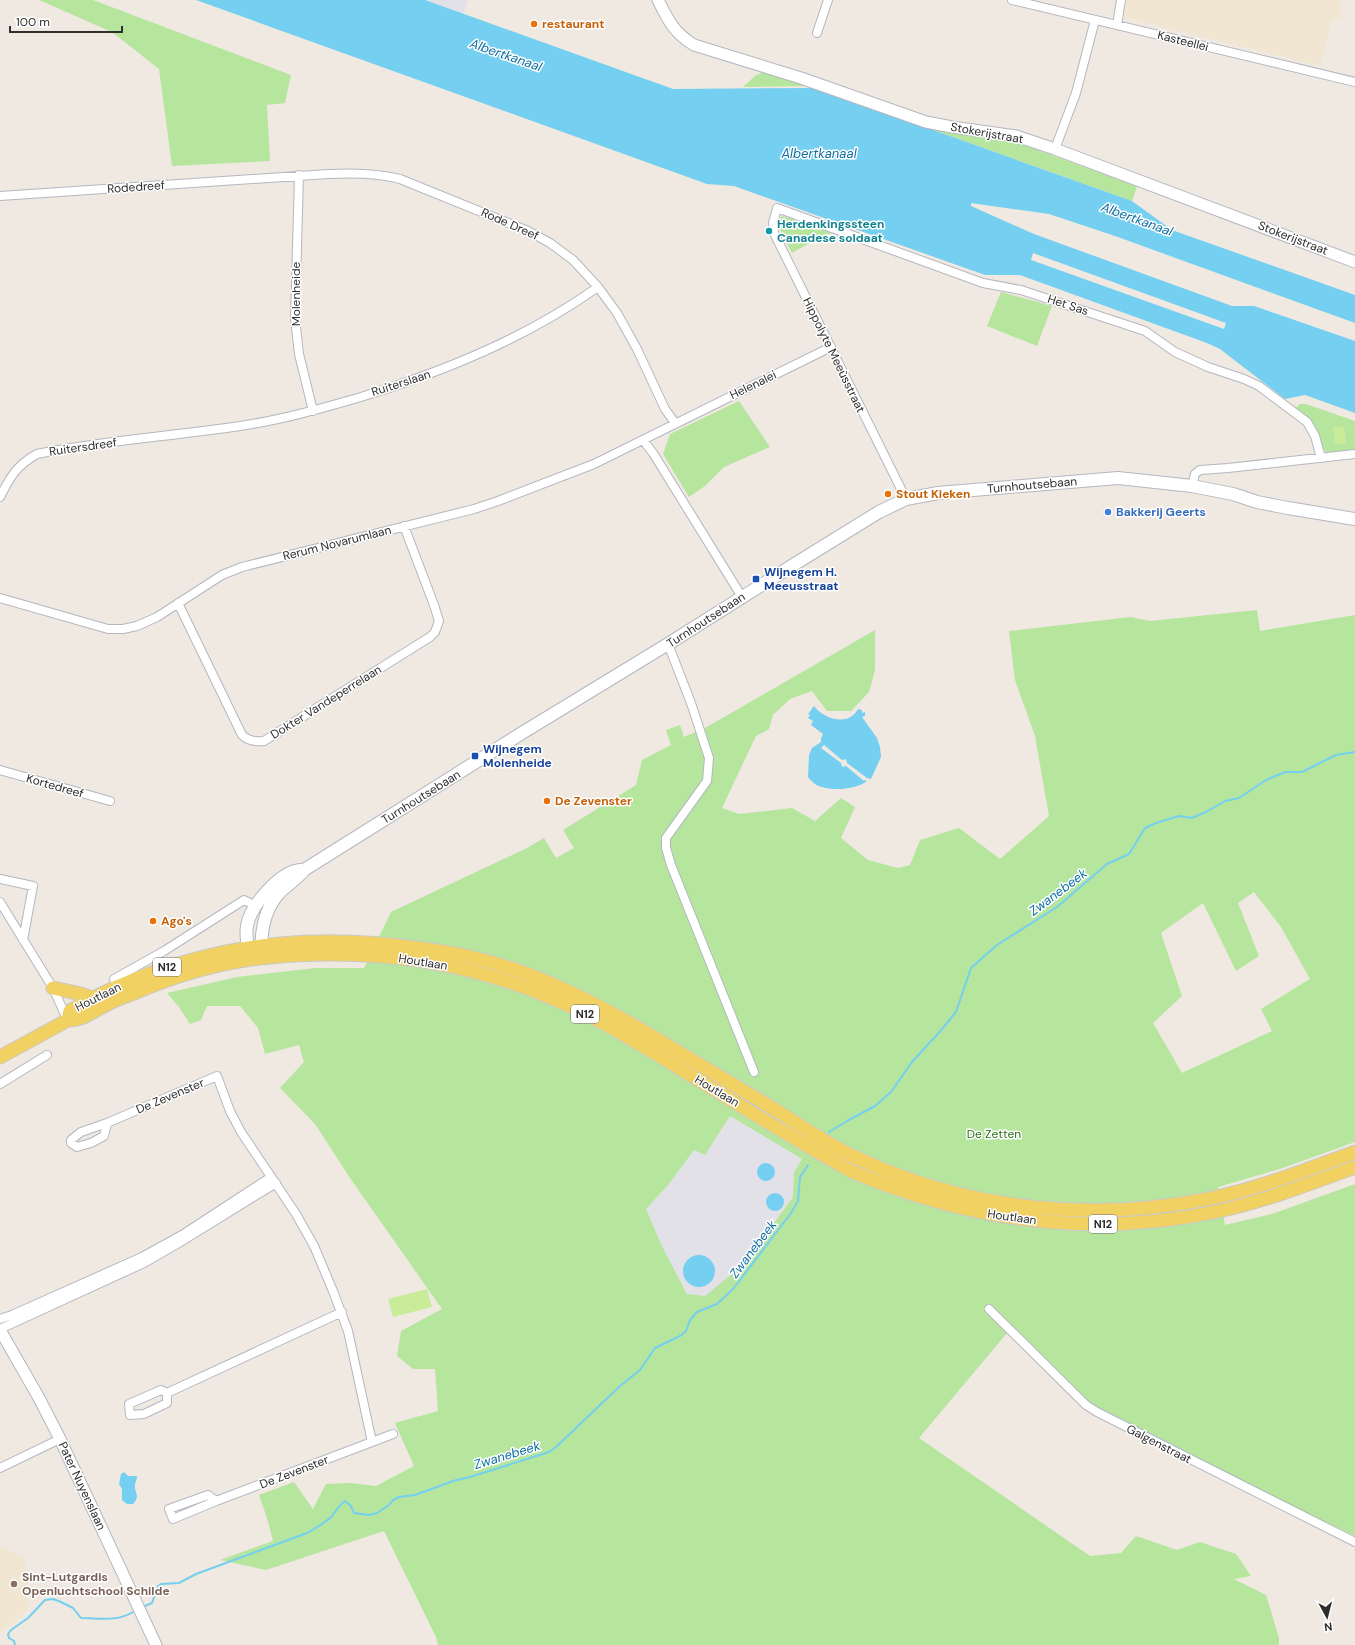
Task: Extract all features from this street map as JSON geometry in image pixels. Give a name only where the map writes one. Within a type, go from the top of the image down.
[{"type":"main road","name":"Turnhoutsebaan","points":[[255,953],[261,938],[268,911],[279,894],[304,870],[522,733],[668,644],[742,596],[879,512],[906,499],[938,493],[1128,478],[1192,486],[1233,494],[1258,502],[1355,519]]},
{"type":"main road","name":"Turnhoutsebaan","points":[[255,953],[246,928],[256,906],[276,882],[294,870],[304,870]]},
{"type":"main road","points":[[256,906],[268,911]]},
{"type":"main road","name":"Houtlaan","points":[[62,1023],[78,1020],[103,1006],[136,992],[190,973],[255,953],[320,941],[371,942],[466,956],[534,977],[560,987],[609,1011],[856,1158],[919,1183],[999,1203],[1048,1209],[1085,1211],[1141,1209],[1211,1198],[1241,1191],[1283,1178],[1355,1152]]},
{"type":"main road","name":"Houtlaan","points":[[62,1023],[70,1011],[91,998],[153,972],[213,954],[336,954],[392,957],[464,968],[552,998],[603,1024],[851,1171],[881,1184],[920,1197],[992,1214],[1046,1222],[1077,1224],[1108,1224],[1174,1219],[1214,1212],[1264,1200],[1355,1167]]},
{"type":"main road","points":[[53,988],[82,994],[91,998]]},
{"type":"main road","name":"N12","points":[[0,1057],[62,1023]]},
{"type":"street","name":"Stokerijstraat","points":[[658,0],[672,27],[682,38],[694,45],[800,78],[926,122],[1016,136],[1055,149],[1355,262]]},
{"type":"street","points":[[817,33],[828,0]]},
{"type":"street","name":"Kasteellei","points":[[1012,0],[1355,82]]},
{"type":"street","points":[[1117,25],[1121,0]]},
{"type":"street","points":[[1055,149],[1076,93],[1095,20]]},
{"type":"street","name":"Rode Dreef","points":[[271,177],[358,172],[380,174],[400,179],[528,230],[550,243],[574,260],[598,288],[627,330],[664,409],[675,423]]},
{"type":"street","name":"Molenheide","points":[[299,175],[295,319],[299,354],[313,411]]},
{"type":"street","name":"Rodedreef","points":[[0,196],[271,177]]},
{"type":"street","name":"Hippolyte Meeùsstraat","points":[[777,208],[772,223],[774,233],[906,499]]},
{"type":"street","name":"Het Sas","points":[[777,208],[983,283],[1021,290],[1145,331],[1175,352],[1208,367],[1244,379],[1259,386],[1307,422],[1315,436],[1321,458]]},
{"type":"street","name":"Ruiterslaan","points":[[187,434],[248,425],[313,411],[392,388],[498,346],[576,304],[598,288]]},
{"type":"street","name":"Helenalei","points":[[675,423],[831,347]]},
{"type":"street","name":"Rode Dreef","points":[[664,409],[668,427]]},
{"type":"street","name":"Rerum Novarumlaan","points":[[0,598],[108,629],[123,629],[137,626],[156,617],[222,575],[242,567],[498,501],[594,464],[675,423]]},
{"type":"street","name":"Ruitersdreef","points":[[0,497],[15,470],[25,460],[37,454],[187,434]]},
{"type":"street","points":[[646,439],[653,453],[742,596]]},
{"type":"street","points":[[1192,486],[1195,474],[1198,470],[1355,454]]},
{"type":"street","name":"Dokter Vandeperrelaan","points":[[178,603],[242,735],[246,739],[256,742],[264,741],[436,632],[439,621],[434,604],[404,526]]},
{"type":"street","points":[[668,644],[691,703],[709,758],[707,781],[666,838],[666,848],[674,873],[754,1072]]},
{"type":"street","name":"Kortedreef","points":[[0,770],[110,801]]},
{"type":"street","points":[[0,879],[33,886],[23,940]]},
{"type":"street","points":[[114,979],[164,951],[244,900],[256,906]]},
{"type":"street","points":[[0,902],[53,988],[62,1023]]},
{"type":"street","points":[[0,1084],[47,1055]]},
{"type":"street","name":"De Zevenster","points":[[107,1123],[217,1076],[230,1111],[241,1132],[296,1214],[314,1246],[342,1312],[359,1377],[372,1442]]},
{"type":"street","points":[[0,1319],[76,1289],[143,1260],[274,1180]]},
{"type":"street","points":[[0,1329],[76,1289]]},
{"type":"street","name":"Galgenstraat","points":[[989,1309],[1086,1405],[1097,1412],[1355,1542]]},
{"type":"street","points":[[168,1393],[167,1403],[144,1414],[130,1415],[129,1404],[161,1390],[168,1393],[342,1312]]},
{"type":"street","name":"Pater Nuyenslaan","points":[[0,1329],[60,1439],[156,1645]]},
{"type":"street","name":"De Zevenster","points":[[216,1501],[208,1495],[169,1509],[173,1519],[216,1501],[393,1434]]},
{"type":"street","points":[[0,1468],[60,1439]]},
{"type":"shaded area","points":[[425,0],[468,0],[463,14]]},
{"type":"shaded area","points":[[1124,0],[1339,0],[1342,18],[1332,19],[1321,66],[1121,17]]},
{"type":"shaded area","points":[[730,1116],[802,1159],[794,1172],[793,1197],[743,1265],[705,1297],[687,1294],[662,1246],[646,1209],[669,1184],[694,1150],[705,1155]]},
{"type":"shaded area","name":"Sint-Lutgardis Openluchtschool Schilde","points":[[0,1547],[26,1558],[28,1609],[0,1634]]},
{"type":"green space","points":[[39,0],[93,0],[291,75],[285,103],[267,105],[270,161],[172,166],[159,69],[112,32]]},
{"type":"green space","points":[[765,72],[810,86],[743,87],[756,75]]},
{"type":"green space","points":[[925,127],[965,135],[1015,142],[1137,186],[1132,201]]},
{"type":"green space","points":[[782,216],[834,232],[820,237],[792,253],[779,227],[778,223]]},
{"type":"green space","points":[[1001,292],[1052,306],[1037,346],[987,326]]},
{"type":"green space","points":[[739,401],[770,447],[724,467],[705,486],[689,497],[663,454],[670,434]]},
{"type":"green space","points":[[1300,404],[1306,404],[1355,421],[1355,450],[1328,453],[1321,443],[1316,427],[1313,423],[1294,409]]},
{"type":"green space","points":[[1344,426],[1346,443],[1335,444],[1333,427]]},
{"type":"green space","name":"De Zetten","points":[[1257,610],[1260,631],[1355,615],[1355,1142],[1280,1169],[1218,1187],[1225,1225],[1272,1214],[1355,1184],[1355,1536],[1257,1489],[1101,1410],[1089,1402],[1012,1327],[919,1438],[1090,1556],[1121,1553],[1136,1536],[1177,1550],[1200,1542],[1236,1554],[1251,1576],[1234,1579],[1266,1595],[1279,1638],[1279,1645],[438,1645],[436,1637],[384,1531],[266,1570],[220,1560],[273,1541],[259,1495],[294,1482],[313,1509],[326,1484],[350,1483],[376,1486],[414,1466],[395,1423],[438,1411],[435,1369],[413,1369],[397,1356],[401,1331],[442,1309],[350,1178],[315,1124],[280,1088],[304,1062],[299,1045],[265,1054],[258,1028],[240,1006],[207,1006],[201,1020],[190,1024],[179,1007],[167,993],[237,977],[316,968],[364,968],[391,912],[525,849],[544,838],[556,858],[574,848],[563,830],[636,785],[642,760],[671,745],[666,730],[680,725],[684,737],[705,728],[875,630],[875,670],[869,692],[851,711],[827,711],[812,691],[790,699],[773,715],[769,729],[756,736],[722,808],[739,814],[792,808],[815,821],[841,798],[855,807],[841,838],[868,860],[898,868],[910,865],[920,840],[959,828],[1000,859],[1049,816],[1035,736],[1015,680],[1009,631],[1131,617],[1150,621]],"holes":[[[1254,892],[1281,927],[1310,979],[1261,1009],[1272,1031],[1182,1073],[1153,1023],[1182,996],[1161,933],[1203,903],[1236,971],[1259,956],[1238,903]],[[730,1116],[802,1159],[794,1172],[793,1197],[743,1265],[705,1296],[687,1294],[662,1246],[646,1209],[669,1184],[694,1150],[705,1155]]]},
{"type":"green space","points":[[427,1289],[432,1307],[393,1317],[388,1299]]},
{"type":"water","name":"Albertkanaal","points":[[196,0],[425,0],[673,89],[815,88],[1132,201],[1172,230],[1355,295],[1355,323],[1115,236],[1049,214],[971,203],[971,206],[1034,234],[1232,306],[1254,306],[1355,341],[1355,413],[1305,395],[1285,399],[1220,349],[1020,275],[985,275],[734,186],[707,184]],"holes":[[[1033,253],[1226,323],[1224,329],[1031,260]]]},
{"type":"water","points":[[814,706],[823,714],[836,719],[849,718],[854,715],[858,709],[862,710],[862,713],[865,712],[865,716],[862,717],[877,738],[881,757],[871,779],[867,778],[847,763],[846,759],[842,760],[824,745],[821,748],[841,763],[842,767],[846,766],[864,781],[867,781],[849,788],[834,789],[820,787],[808,777],[809,755],[812,748],[821,742],[823,734],[811,725],[813,721],[808,718],[810,715],[808,714]]},
{"type":"water","points":[[766,1163],[773,1165],[775,1172],[773,1179],[766,1181],[759,1179],[757,1172],[759,1165]]},
{"type":"water","points":[[771,1193],[779,1193],[784,1198],[782,1209],[779,1211],[771,1211],[766,1206],[766,1198]]},
{"type":"water","points":[[696,1255],[702,1255],[711,1259],[715,1271],[711,1283],[702,1287],[696,1287],[687,1283],[683,1274],[683,1268],[687,1259]]},
{"type":"water","points":[[124,1472],[128,1476],[137,1476],[135,1488],[137,1499],[133,1504],[127,1504],[122,1500],[122,1489],[119,1484],[121,1474]]},
{"type":"waterway","name":"Zwanebeek","points":[[829,1132],[875,1106],[891,1092],[912,1062],[956,1012],[971,968],[997,945],[1057,907],[1107,864],[1129,854],[1145,828],[1179,816],[1192,818],[1225,801],[1239,798],[1266,780],[1285,772],[1302,772],[1336,755],[1355,752]]},
{"type":"waterway","name":"Zwanebeek","points":[[145,1606],[152,1603],[158,1586],[161,1584],[179,1583],[196,1574],[307,1533],[329,1519],[345,1501],[351,1506],[354,1513],[369,1515],[377,1513],[399,1497],[415,1495],[453,1481],[549,1452],[620,1386],[640,1370],[655,1348],[680,1336],[686,1331],[690,1320],[697,1312],[717,1304],[734,1288],[791,1213],[798,1201],[800,1177],[808,1165]]},
{"type":"waterway","name":"Zwanebeek","points":[[15,1645],[14,1641],[9,1638],[8,1634],[11,1630],[28,1618],[45,1600],[53,1599],[61,1602],[73,1608],[81,1618],[114,1618],[133,1612]]},
{"type":"place","name":"restaurant","points":[[534,24]]},
{"type":"place","name":"Herdenkingssteen Canadese soldaat","points":[[769,231]]},
{"type":"place","name":"Stout Kieken","points":[[888,494]]},
{"type":"place","name":"Bakkerij Geerts","points":[[1108,512]]},
{"type":"place","name":"Wijnegem H. Meeusstraat","points":[[756,579]]},
{"type":"place","name":"Wijnegem Molenheide","points":[[475,756]]},
{"type":"place","name":"De Zevenster","points":[[547,801]]},
{"type":"place","name":"Ago's","points":[[153,921]]},
{"type":"place","name":"Sint-Lutgardis Openluchtschool Schilde","points":[[14,1584]]}]
